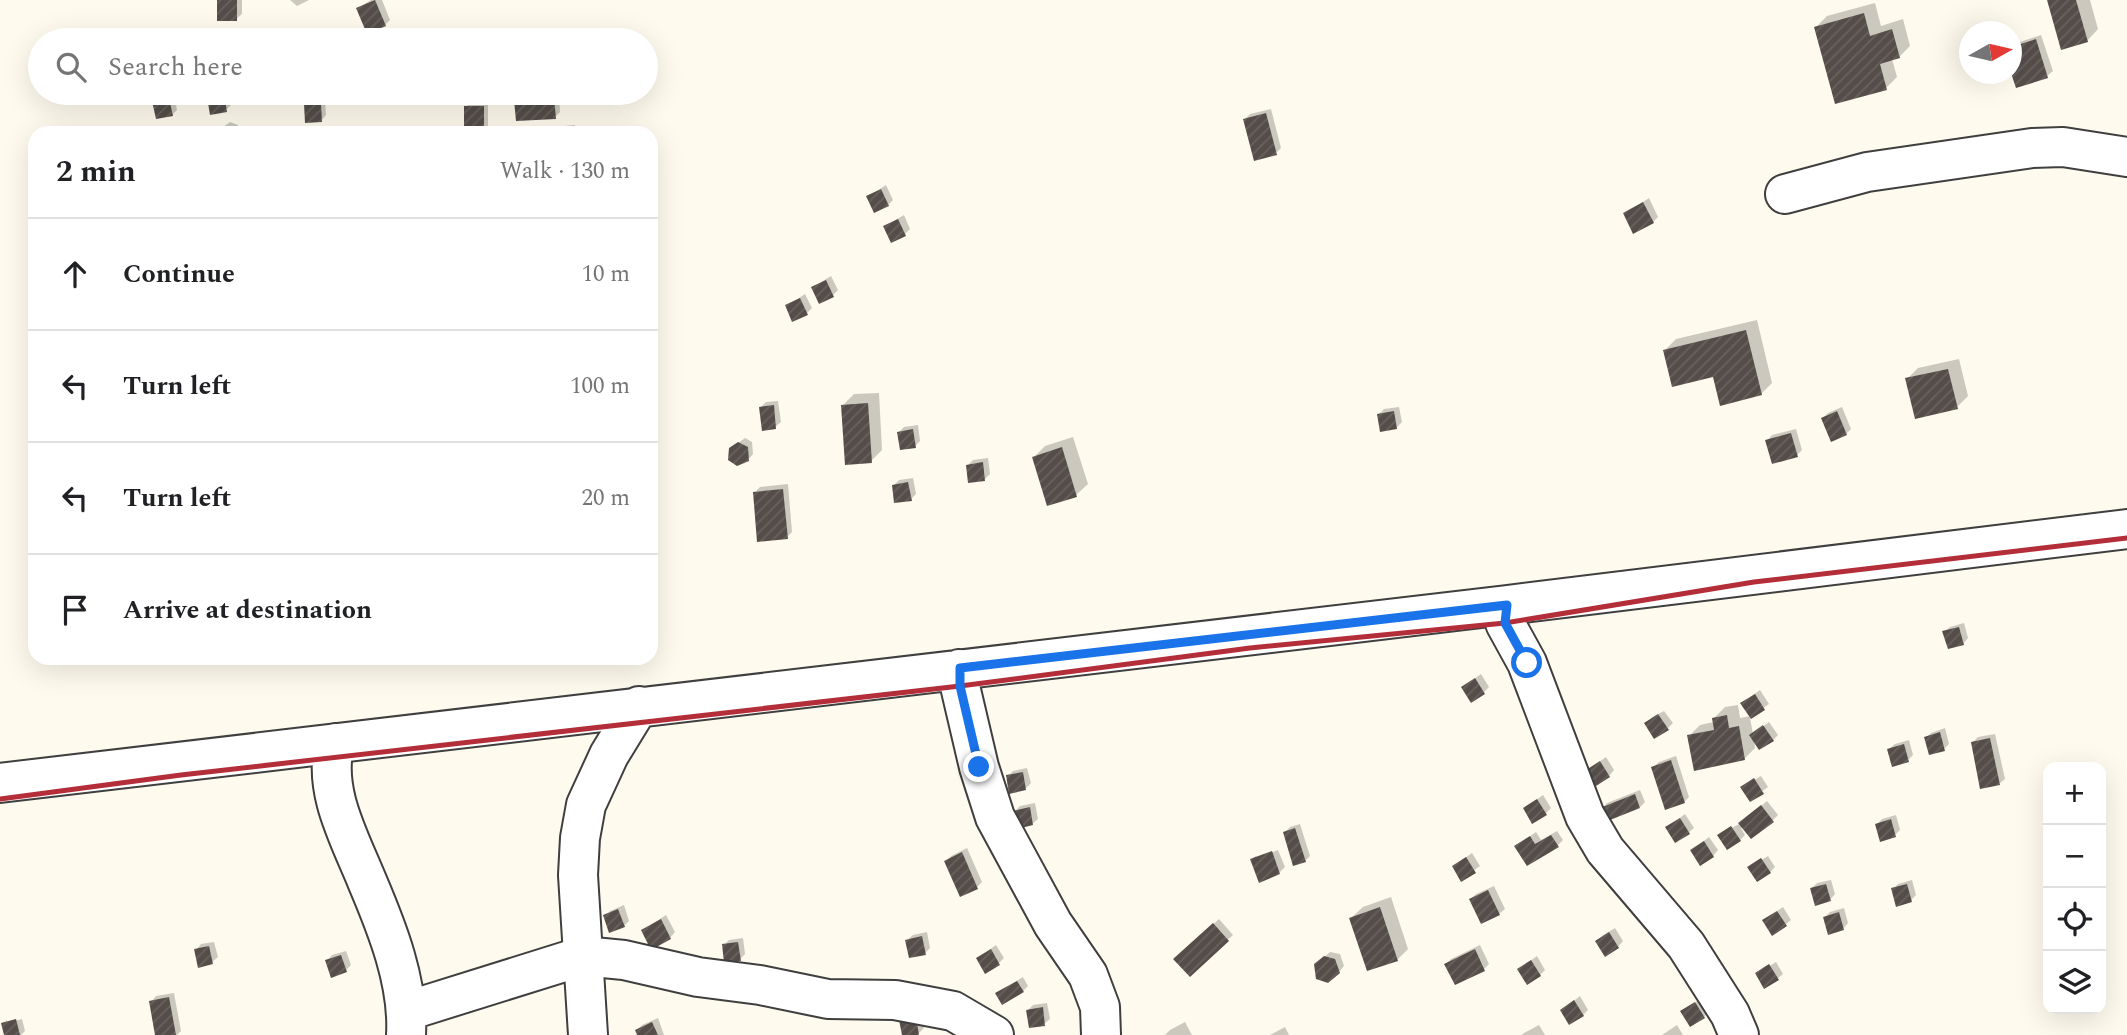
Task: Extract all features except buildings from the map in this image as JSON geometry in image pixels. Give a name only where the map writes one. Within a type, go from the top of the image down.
[{"type":"street","points":[[1785,194],[1867,172],[2032,148],[2063,147],[2127,157]]},
{"type":"street","points":[[0,783],[2127,529]]},
{"type":"street","points":[[1507,605],[1505,623],[1527,663],[1585,816],[1605,850],[1686,946],[1730,1014],[1739,1035]]},
{"type":"street","points":[[960,668],[960,686],[979,767],[995,817],[1053,923],[1088,975],[1100,1007],[1101,1035]]},
{"type":"street","points":[[588,1035],[578,875],[580,838],[586,805],[609,755],[639,706]]},
{"type":"street","points":[[335,743],[331,760],[333,785],[344,826],[389,936],[407,1023],[583,956],[624,960],[698,977],[760,985],[828,999],[895,1000],[953,1011],[994,1035]]},
{"type":"railway","points":[[0,799],[181,775],[960,686],[1250,648],[1505,623],[1754,582],[2127,538]]},
{"type":"route","points":[[979,767],[960,686],[960,668],[1507,605],[1505,623],[1527,663]]}]
